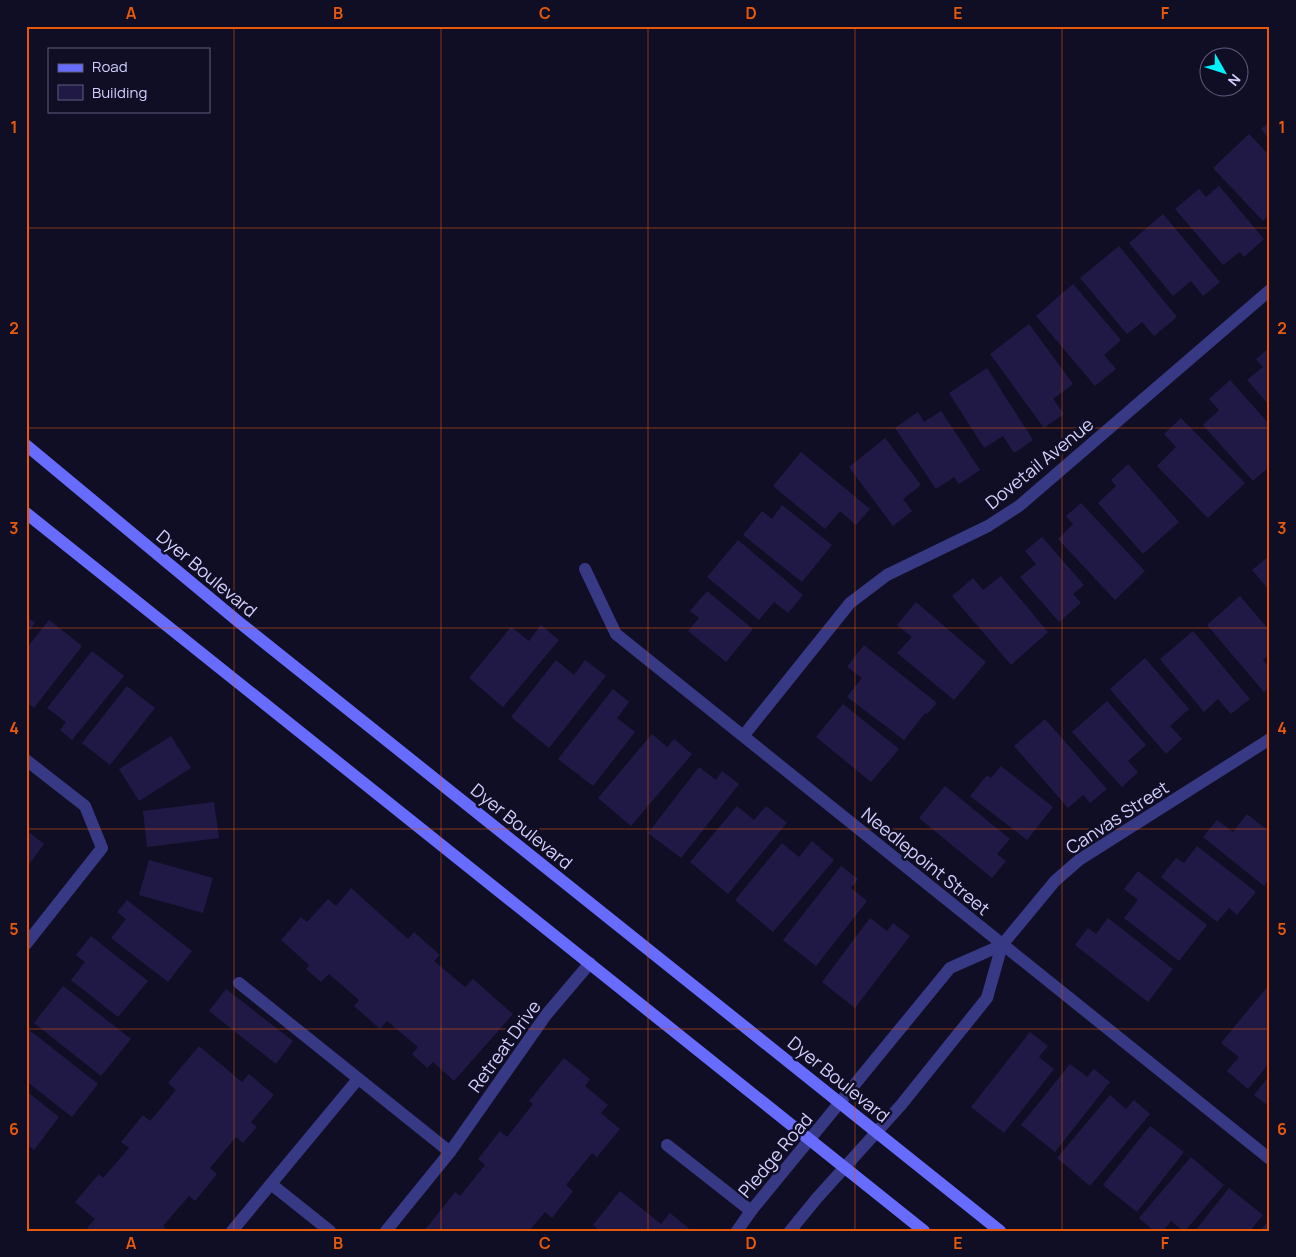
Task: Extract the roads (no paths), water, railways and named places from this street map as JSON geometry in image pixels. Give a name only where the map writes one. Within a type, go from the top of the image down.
[{"type":"main road","name":"Dyer Boulevard","points":[[26,445],[240,623],[1000,1231]]},
{"type":"main road","points":[[26,512],[924,1231]]},
{"type":"street","name":"Dovetail Avenue","points":[[744,735],[850,603],[887,575],[988,526],[1019,506],[1270,290]]},
{"type":"street","name":"Needlepoint Street","points":[[585,569],[616,634],[1270,1159]]},
{"type":"street","name":"Canvas Street","points":[[877,1132],[987,998],[1002,945],[1055,881],[1080,860],[1270,739]]},
{"type":"street","points":[[26,760],[85,806],[102,848],[26,944]]},
{"type":"street","name":"Canvas Street","points":[[840,1103],[950,968],[1002,945]]},
{"type":"street","name":"Retreat Drive","points":[[386,1231],[450,1152],[546,1015],[590,963]]},
{"type":"street","points":[[238,983],[450,1152]]},
{"type":"street","points":[[232,1231],[358,1079]]},
{"type":"street","name":"Pledge Road","points":[[737,1231],[751,1210],[840,1103]]},
{"type":"street","points":[[790,1231],[817,1198],[877,1132]]},
{"type":"street","points":[[667,1145],[751,1210]]},
{"type":"street","points":[[271,1184],[330,1231]]}]
